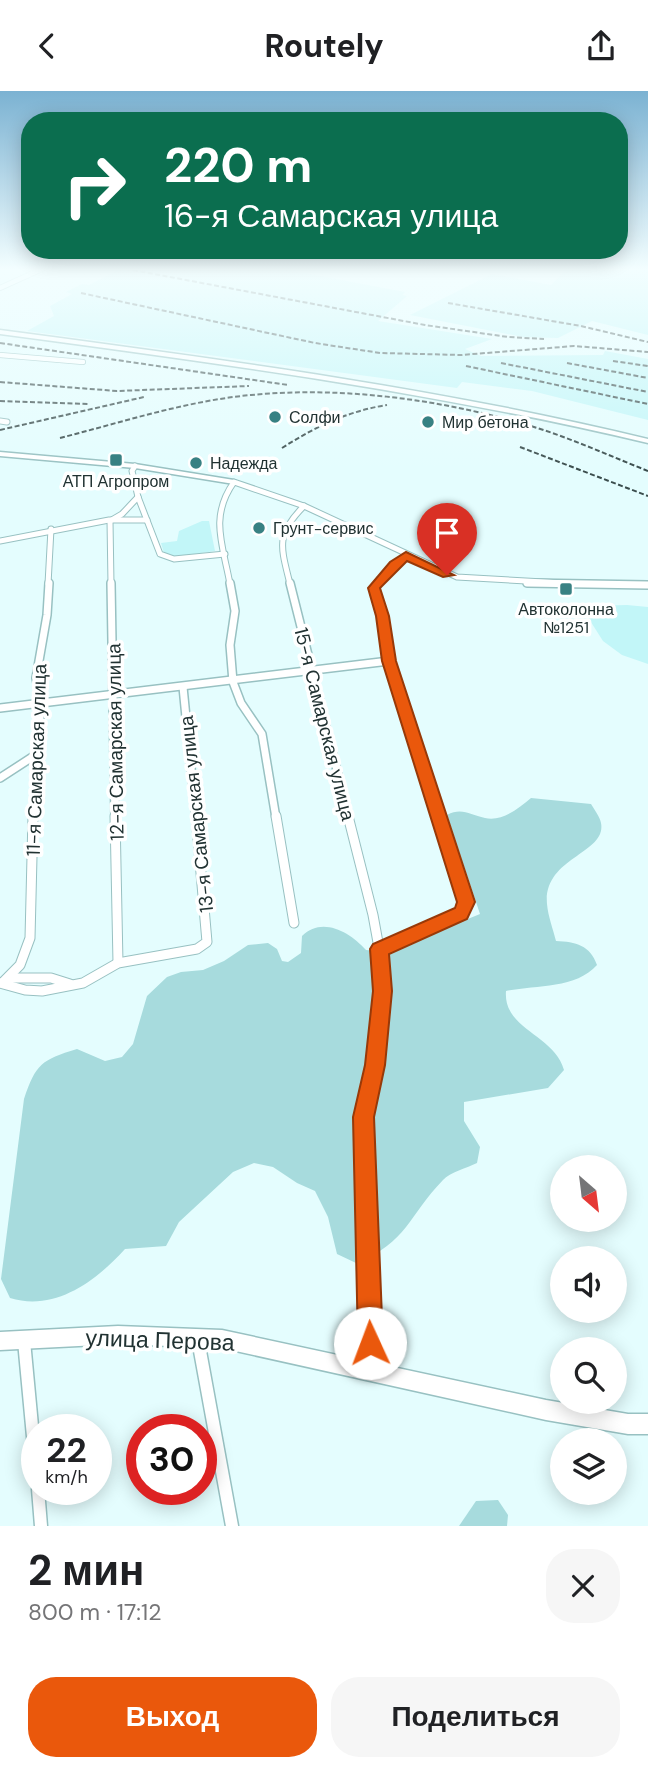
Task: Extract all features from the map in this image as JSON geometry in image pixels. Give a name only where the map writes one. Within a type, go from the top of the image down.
[{"type":"street","points":[[28,336],[408,390],[566,419],[648,440]]},
{"type":"street","points":[[0,355],[83,362]]},
{"type":"street","points":[[0,421],[7,422]]},
{"type":"street","points":[[0,454],[135,466],[234,482],[304,506],[447,575],[545,584],[648,585]]},
{"type":"street","points":[[135,466],[132,475],[138,498],[160,554],[166,558],[225,554]]},
{"type":"street","points":[[234,482],[222,499],[219,513],[235,611],[232,619],[234,681],[241,702],[254,716],[262,734],[294,923]]},
{"type":"street","points":[[110,521],[132,506],[138,498]]},
{"type":"street","name":"15-я Самарская улица","points":[[304,506],[286,524],[282,551],[380,949],[383,991],[375,1065],[363,1117],[371,1369]]},
{"type":"street","points":[[0,541],[82,523],[127,518],[147,520]]},
{"type":"street","name":"12-я Самарская улица","points":[[110,521],[118,963]]},
{"type":"street","name":"11-я Самарская улица","points":[[4,981],[26,953],[30,938],[32,829],[41,703],[36,678],[47,615],[51,529]]},
{"type":"street","points":[[380,949],[461,914],[466,902],[389,661],[383,616],[374,588],[394,564],[406,556]]},
{"type":"street","points":[[0,708],[389,661]]},
{"type":"street","name":"13-я Самарская улица","points":[[118,963],[197,949],[207,942],[183,687]]},
{"type":"street","points":[[0,778],[37,754]]},
{"type":"street","points":[[4,981],[51,978],[73,985],[92,979],[118,963]]},
{"type":"street","name":"улица Перова","points":[[0,1341],[118,1335],[197,1336],[235,1341],[371,1369],[546,1410],[628,1424],[648,1424]]},
{"type":"street","points":[[197,1336],[232,1526]]},
{"type":"street","points":[[24,1338],[31,1414]]},
{"type":"street","points":[[39,1505],[41,1526]]},
{"type":"shaded area","points":[[64,336],[473,336],[492,339],[465,349],[481,356],[603,355],[605,351],[648,359],[648,420],[532,391],[462,382],[457,388]]},
{"type":"shaded area","points":[[518,336],[562,336],[558,338]]},
{"type":"shaded area","points":[[202,521],[209,521],[215,551],[174,557],[164,553],[161,543],[177,541],[179,531]]},
{"type":"shaded area","points":[[586,606],[648,607],[648,664],[622,655],[603,641],[589,619]]},
{"type":"shaded area","points":[[531,798],[591,804],[601,823],[595,842],[555,876],[548,888],[547,904],[556,941],[581,946],[590,953],[597,965],[588,973],[567,982],[506,991],[507,1004],[512,1015],[550,1048],[559,1058],[564,1070],[548,1088],[464,1102],[464,1121],[480,1147],[477,1163],[446,1177],[397,1237],[373,1255],[356,1263],[337,1254],[328,1217],[315,1191],[273,1167],[254,1163],[233,1172],[179,1222],[166,1246],[125,1249],[88,1282],[59,1297],[43,1301],[10,1298],[1,1279],[24,1099],[32,1078],[42,1065],[77,1049],[105,1061],[122,1057],[133,1044],[147,996],[167,977],[181,972],[203,970],[224,961],[248,945],[268,943],[277,949],[282,961],[288,962],[301,953],[302,936],[318,927],[327,927],[344,932],[366,950],[387,952],[480,914],[447,815],[462,812],[491,819],[498,818]]},
{"type":"shaded area","points":[[498,1500],[508,1515],[507,1526],[459,1526],[476,1501]]},
{"type":"railway","points":[[282,336],[380,353],[461,355],[574,346],[648,352]]},
{"type":"railway","points":[[501,336],[544,339]]},
{"type":"railway","points":[[623,336],[648,342]]},
{"type":"railway","points":[[0,343],[288,385]]},
{"type":"railway","points":[[613,361],[648,366]]},
{"type":"railway","points":[[501,363],[648,392]]},
{"type":"railway","points":[[567,363],[648,378]]},
{"type":"railway","points":[[466,366],[648,404]]},
{"type":"railway","points":[[0,382],[117,391],[249,386]]},
{"type":"railway","points":[[60,438],[155,413],[227,398],[286,393],[358,394],[465,409],[534,427],[648,471]]},
{"type":"railway","points":[[0,430],[144,397]]},
{"type":"railway","points":[[0,401],[88,404]]},
{"type":"railway","points":[[282,448],[332,421],[387,405]]},
{"type":"railway","points":[[520,447],[648,496]]},
{"type":"place","name":"Солфи","points":[[275,417]]},
{"type":"place","name":"Мир бетона","points":[[428,422]]},
{"type":"place","name":"АТП Агропром","points":[[116,460]]},
{"type":"place","name":"Надежда","points":[[196,463]]},
{"type":"place","name":"Грунт-сервис","points":[[259,528]]},
{"type":"place","name":"Автоколонна №1251","points":[[566,589]]},
{"type":"route","points":[[370,1343],[363,1117],[373,1078],[383,991],[380,949],[461,914],[466,902],[389,661],[383,636],[383,616],[374,588],[394,564],[406,556],[447,575]]}]
